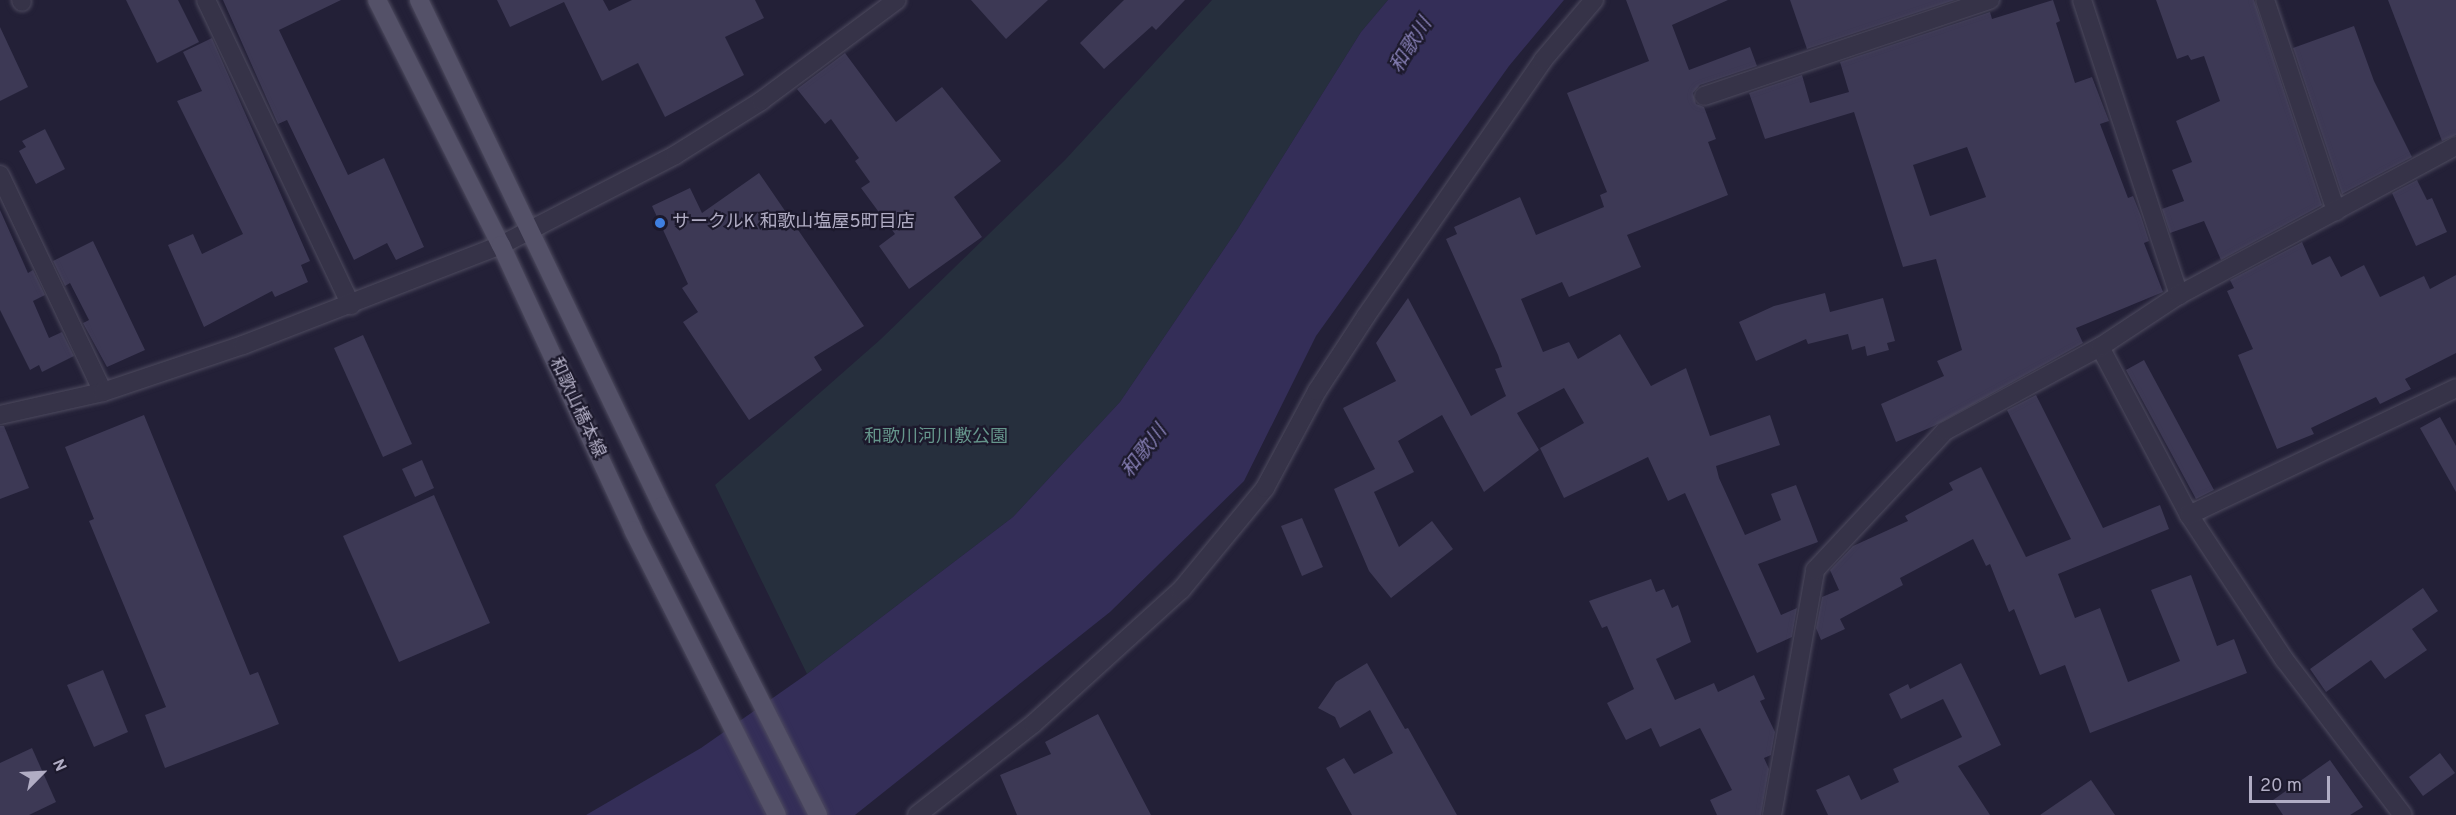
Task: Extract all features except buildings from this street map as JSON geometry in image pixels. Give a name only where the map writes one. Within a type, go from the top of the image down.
[{"type":"main road","name":"和歌山橋本線","points":[[377,0],[501,246],[633,530],[777,815]]},
{"type":"main road","name":"和歌山橋本線","points":[[419,0],[531,228],[662,506],[818,815]]},
{"type":"street","points":[[206,0],[351,305]]},
{"type":"street","points":[[0,415],[103,392],[351,305],[501,246],[531,228],[675,155],[761,101],[897,0]]},
{"type":"street","points":[[917,815],[1034,724],[1181,591],[1265,488],[1317,391],[1366,316],[1543,60],[1594,0]]},
{"type":"street","points":[[1704,96],[1990,0]]},
{"type":"street","points":[[2082,0],[2179,295]]},
{"type":"street","points":[[2265,0],[2336,211]]},
{"type":"street","points":[[1772,815],[1815,570],[1945,431],[2100,347],[2179,295],[2456,146]]},
{"type":"street","points":[[0,175],[103,392]]},
{"type":"street","points":[[2100,347],[2189,514],[2284,659],[2403,815]]},
{"type":"street","points":[[2189,514],[2456,388]]},
{"type":"green space","name":"和歌川河川敷公園","points":[[1212,0],[1388,0],[1361,32],[1237,230],[1120,402],[1013,517],[807,674],[715,485],[881,339],[1065,160]]},
{"type":"water","name":"和歌川","points":[[1388,0],[1564,0],[1509,66],[1316,336],[1244,481],[1110,612],[855,815],[586,815],[701,748],[807,674],[1013,517],[1120,402],[1237,230],[1361,32]]},
{"type":"place","name":"サークルK 和歌山塩屋5町目店","points":[[660,223]]}]
